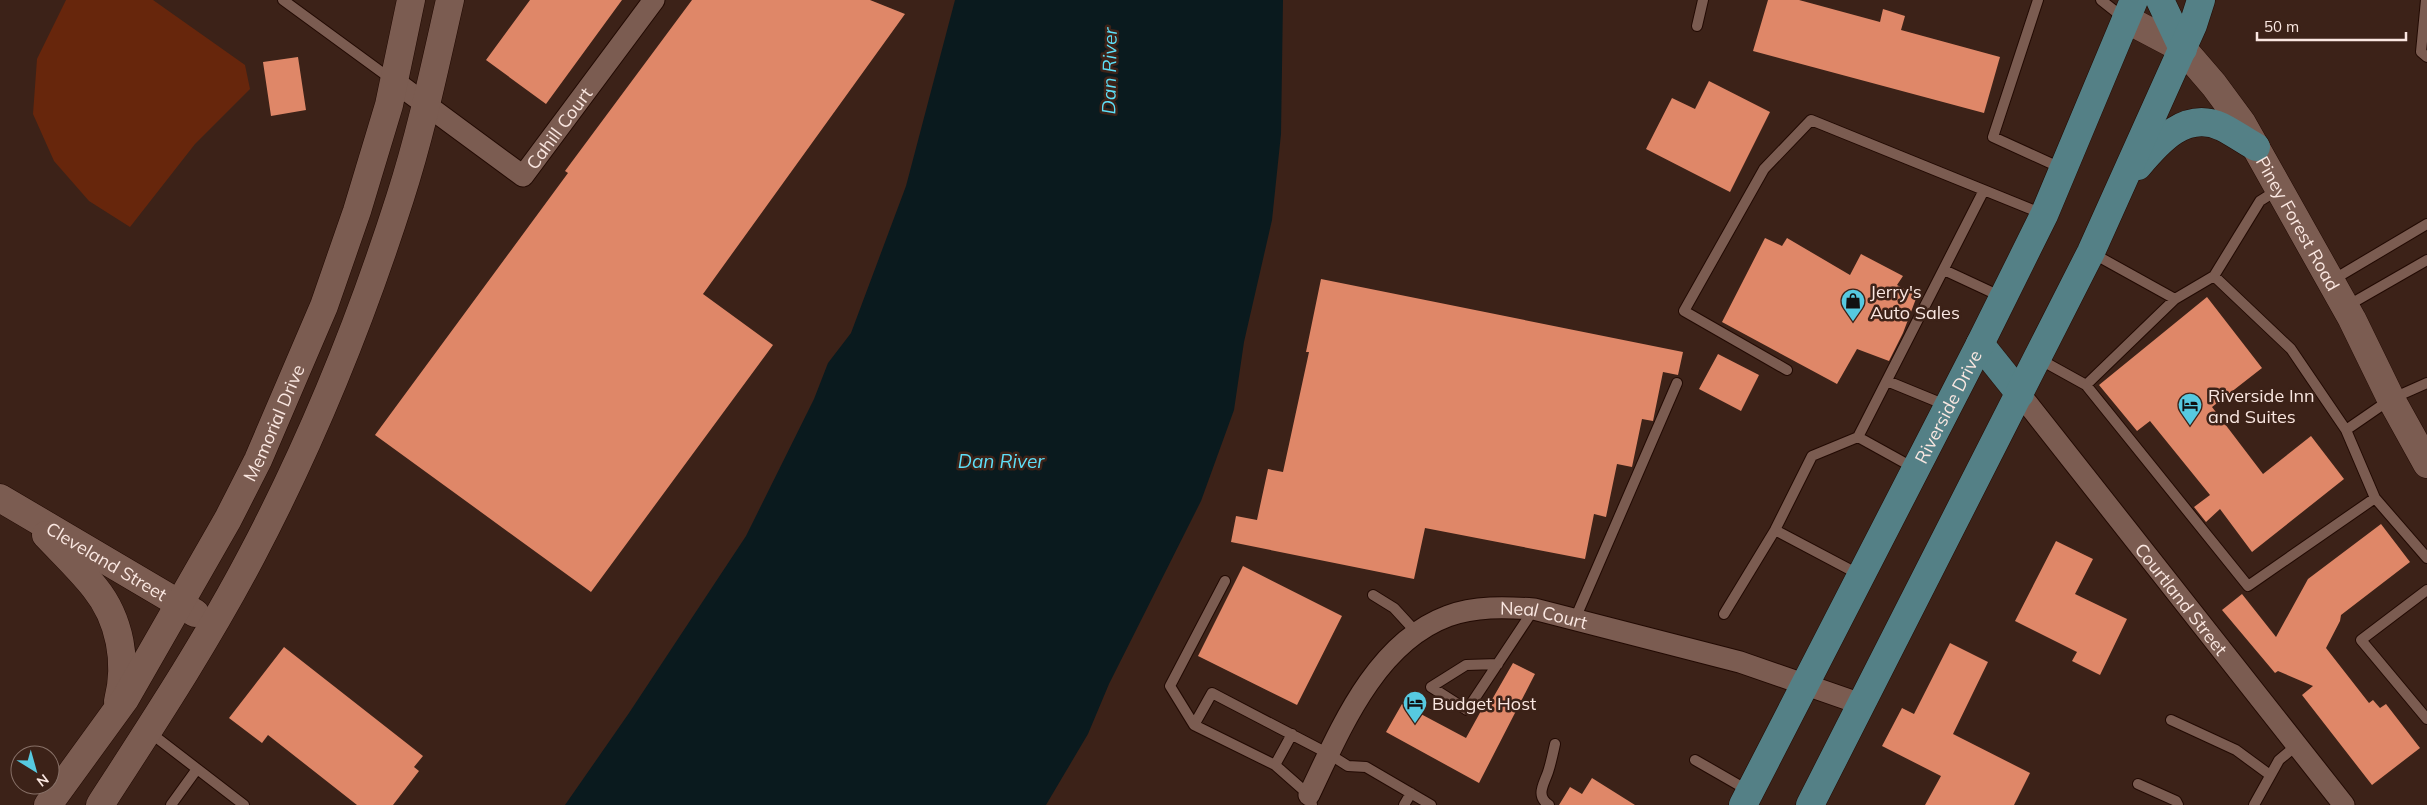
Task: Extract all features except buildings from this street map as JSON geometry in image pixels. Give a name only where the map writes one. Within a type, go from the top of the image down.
[{"type":"main road","name":"Memorial Drive","points":[[48,805],[114,714],[180,604],[254,469],[324,306],[357,211],[394,81],[411,0]]},
{"type":"main road","name":"Memorial Drive","points":[[100,805],[213,624],[252,556],[287,485],[343,357],[372,281],[401,196],[426,105],[450,0]]},
{"type":"main road","points":[[2160,0],[2183,49]]},
{"type":"main road","points":[[1810,805],[2091,252],[2183,49],[2202,0]]},
{"type":"main road","name":"Riverside Drive","points":[[1746,798],[1980,344],[2044,214],[2130,10]]},
{"type":"main road","name":"Piney Forest Road","points":[[2130,10],[2183,49],[2214,84],[2242,123],[2346,307],[2391,399],[2427,464]]},
{"type":"main road","points":[[2120,189],[2158,143],[2178,127],[2197,121],[2220,126],[2256,147]]},
{"type":"main road","points":[[1980,344],[2020,394]]},
{"type":"main road","name":"Cleveland Street","points":[[0,498],[213,624]]},
{"type":"main road","points":[[26,514],[96,589],[108,610],[120,641],[123,662],[121,690],[114,714]]},
{"type":"street","name":"Cahill Court","points":[[394,81],[523,176],[654,0]]},
{"type":"street","name":"Courtland Street","points":[[2020,394],[2344,805]]},
{"type":"street","name":"Neal Court","points":[[1308,802],[1329,754],[1374,674],[1387,658],[1416,632],[1447,616],[1475,609],[1505,607],[1534,609],[1575,619],[1690,648],[1861,704]]},
{"type":"lane","points":[[282,0],[394,81]]},
{"type":"lane","points":[[1697,26],[1703,0]]},
{"type":"lane","points":[[2038,0],[1994,137],[2064,170]]},
{"type":"lane","points":[[2101,0],[2130,10]]},
{"type":"lane","points":[[2426,0],[2421,52],[2427,58]]},
{"type":"lane","points":[[1787,370],[1684,311],[1764,169],[1811,120],[2044,214]]},
{"type":"lane","points":[[2086,386],[2175,299],[2214,276],[2260,201],[2279,189]]},
{"type":"lane","points":[[1724,614],[1775,530],[1812,456],[1858,437],[1984,190]]},
{"type":"lane","points":[[2331,281],[2427,224]]},
{"type":"lane","points":[[2091,252],[2175,299]]},
{"type":"lane","points":[[2346,307],[2427,260]]},
{"type":"lane","points":[[1944,270],[2002,297]]},
{"type":"lane","points":[[2214,276],[2291,349],[2346,430],[2375,498],[2427,558]]},
{"type":"lane","points":[[2038,358],[2086,386],[2248,586],[2375,498]]},
{"type":"lane","points":[[1887,381],[1948,406]]},
{"type":"lane","points":[[1575,619],[1678,383]]},
{"type":"lane","points":[[2346,430],[2391,399],[2427,384]]},
{"type":"lane","points":[[1858,437],[1916,469]]},
{"type":"lane","points":[[1775,530],[1861,576]]},
{"type":"lane","points":[[1225,581],[1170,686],[1194,725],[1276,765],[1308,802]]},
{"type":"lane","points":[[2427,590],[2360,640],[2427,720]]},
{"type":"lane","points":[[1372,595],[1394,608],[1416,632]]},
{"type":"lane","points":[[1498,664],[1466,665],[1432,687],[1467,710],[1498,664],[1534,609]]},
{"type":"lane","points":[[1194,725],[1212,693],[1292,734],[1348,766],[1366,767],[1431,805]]},
{"type":"lane","points":[[2171,720],[2236,750],[2270,775]]},
{"type":"lane","points":[[147,731],[244,805]]},
{"type":"lane","points":[[1276,765],[1292,734]]},
{"type":"lane","points":[[1549,805],[1542,796],[1541,787],[1548,773],[1555,744]]},
{"type":"lane","points":[[2254,805],[2279,760],[2297,745]]},
{"type":"lane","points":[[1695,760],[1746,798]]},
{"type":"lane","points":[[171,805],[197,769]]},
{"type":"lane","points":[[2138,784],[2176,801],[2178,805]]},
{"type":"lane","points":[[1404,805],[1411,793]]},
{"type":"shaded area","points":[[66,0],[153,0],[245,65],[250,89],[195,144],[130,227],[89,201],[54,161],[33,114],[37,59]]},
{"type":"water","name":"Dan River","points":[[955,0],[1283,0],[1281,134],[1272,220],[1244,342],[1234,410],[1201,501],[1109,684],[1088,734],[1046,805],[565,805],[629,713],[746,536],[814,399],[828,363],[851,333],[906,186]]},
{"type":"place","name":"Jerry's Auto Sales","points":[[1853,322]]},
{"type":"place","name":"Riverside Inn and Suites","points":[[2190,426]]},
{"type":"place","name":"Budget Host","points":[[1415,724]]}]
